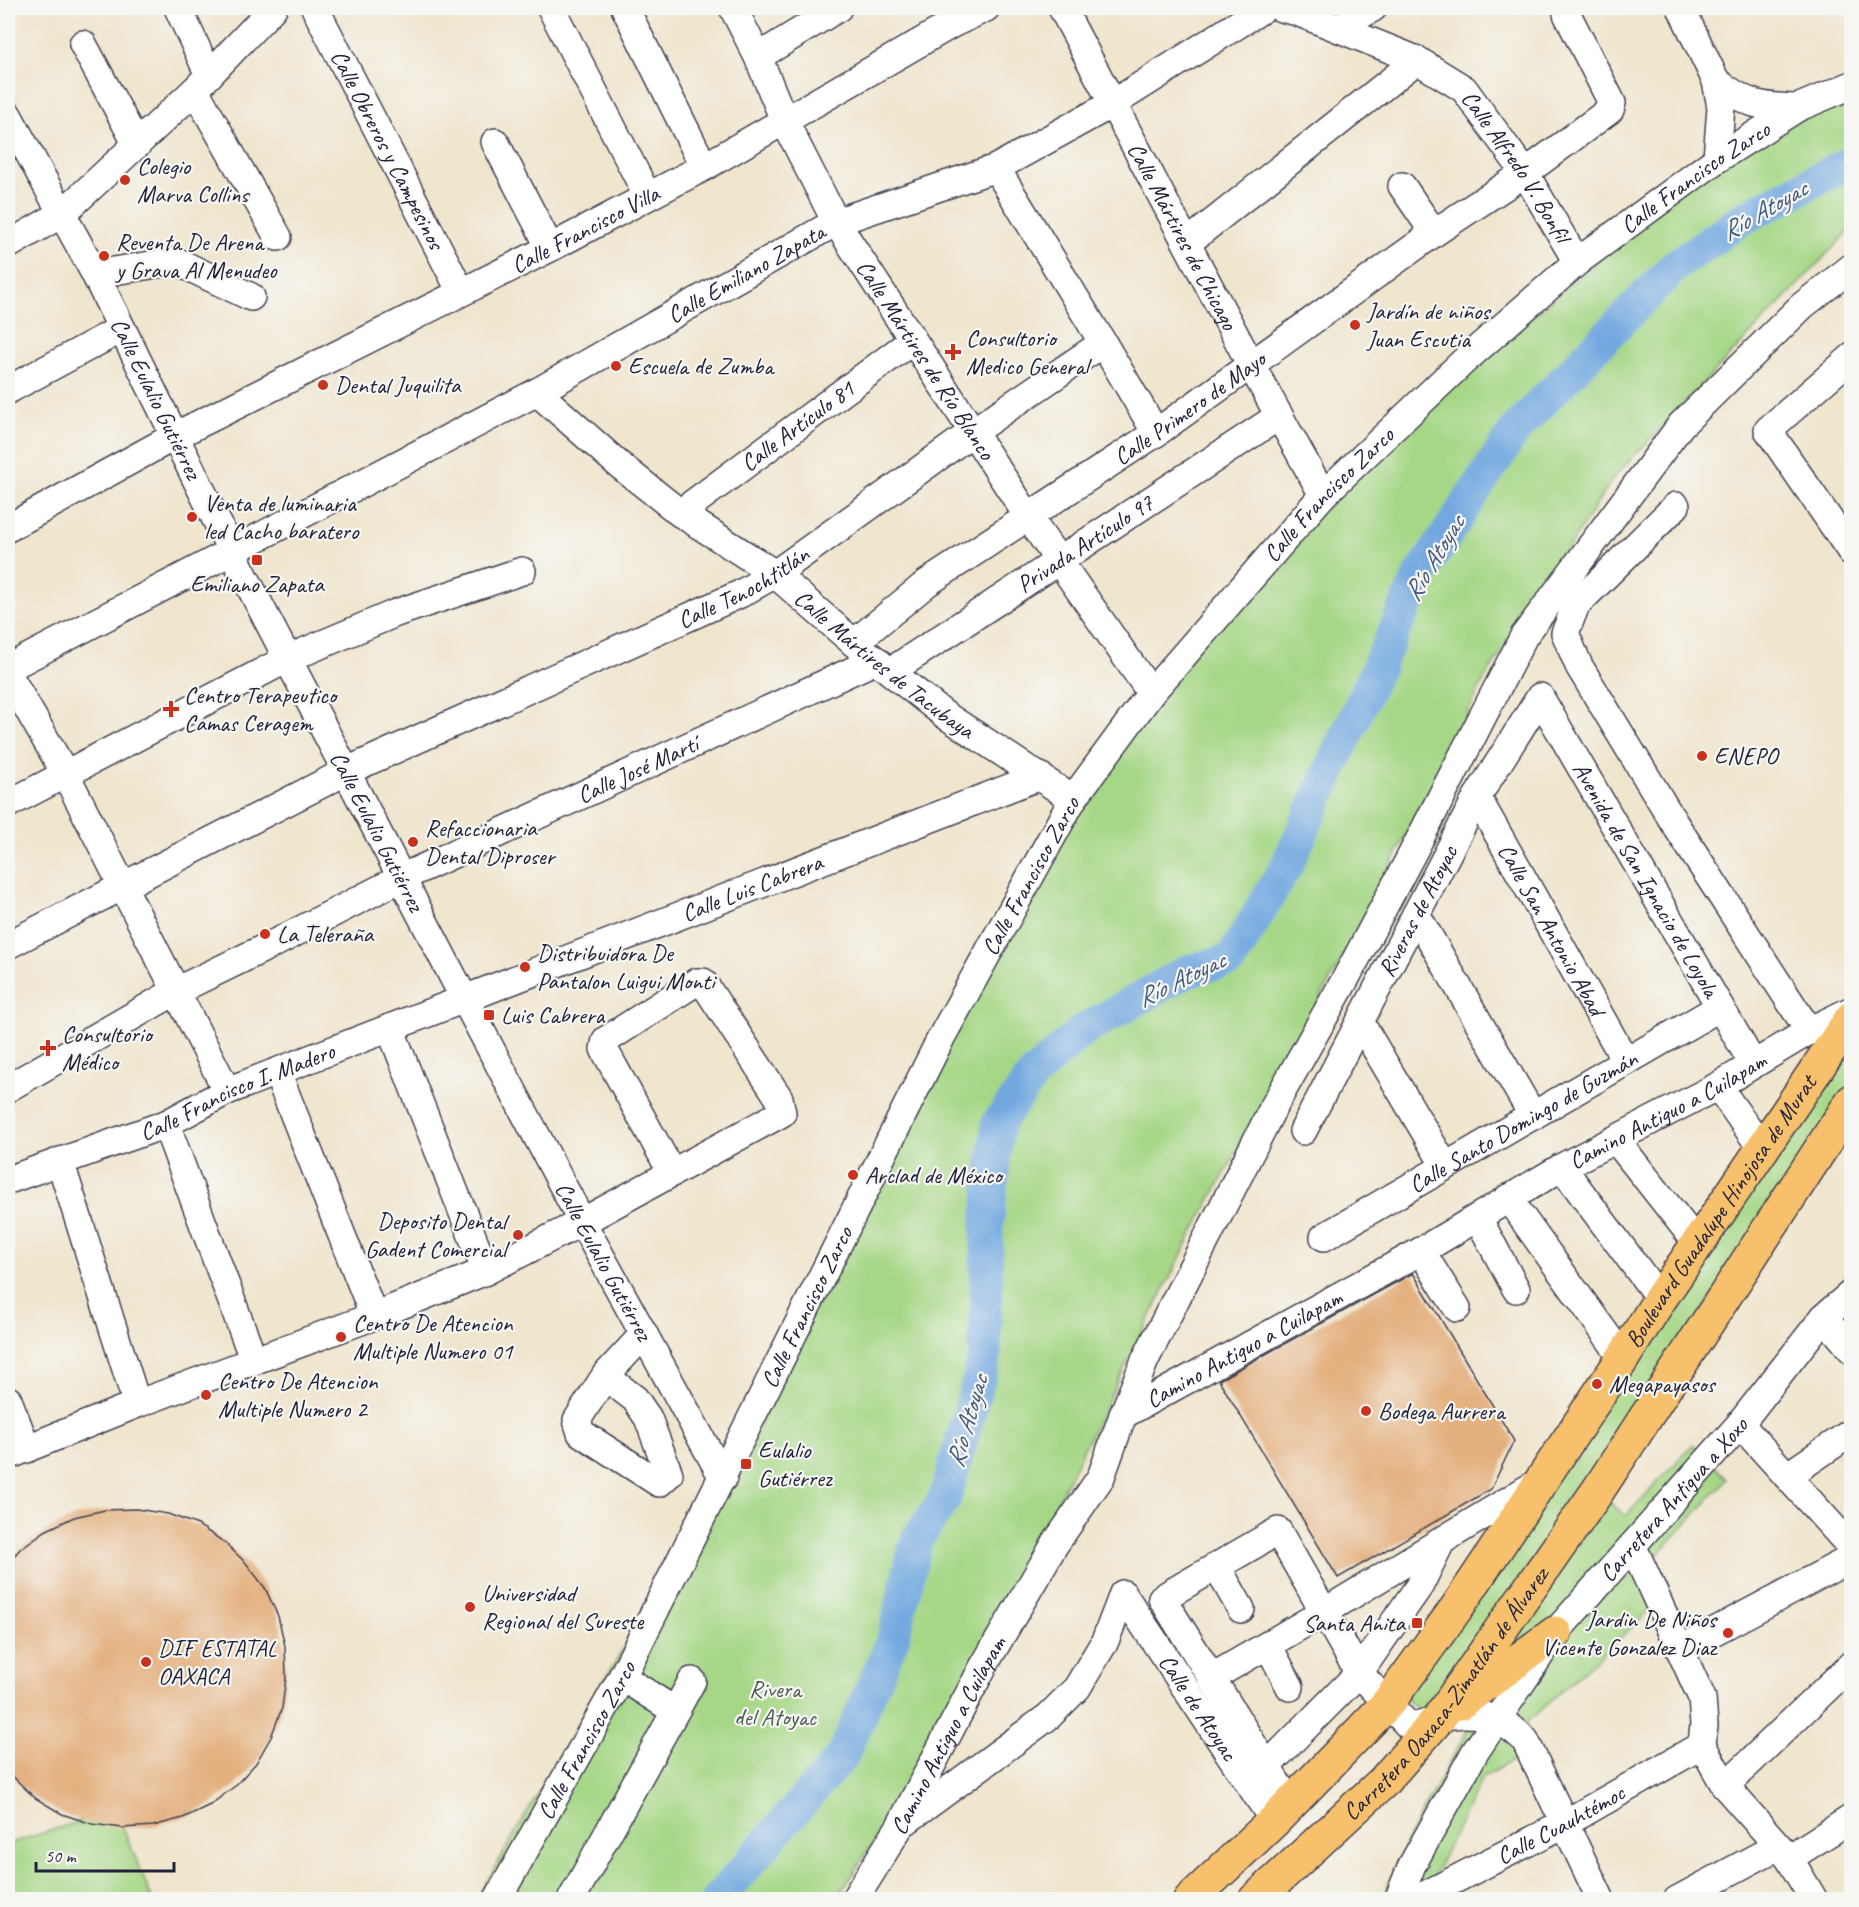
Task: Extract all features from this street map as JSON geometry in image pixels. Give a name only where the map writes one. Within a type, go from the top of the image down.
[{"type":"main road","name":"Boulevard Guadalupe Hinojosa de Murat","points":[[1388,1704],[1458,1606],[1697,1243],[1851,1017]]},
{"type":"main road","name":"Boulevard Guadalupe Hinojosa de Murat","points":[[1613,1467],[1851,1101]]},
{"type":"main road","name":"Carretera Oaxaca-Zimatlán de Álvarez","points":[[1255,1899],[1383,1782],[1439,1718],[1613,1467]]},
{"type":"main road","points":[[1439,1718],[1555,1633]]},
{"type":"main road","name":"Carretera Oaxaca-Zimatlán de Álvarez","points":[[1190,1899],[1282,1812],[1388,1704]]},
{"type":"street","points":[[178,8],[202,82],[278,237]]},
{"type":"street","points":[[8,244],[63,213],[202,82],[273,8]]},
{"type":"street","name":"Calle Obreros y Campesinos","points":[[315,8],[461,292]]},
{"type":"street","points":[[551,8],[647,195]]},
{"type":"street","points":[[625,8],[704,166]]},
{"type":"street","name":"Calle Mártires de Río Blanco","points":[[733,8],[758,57],[784,120],[836,222],[975,431],[1029,518],[1151,693]]},
{"type":"street","points":[[758,57],[838,8]]},
{"type":"street","name":"Calle Francisco Villa","points":[[8,528],[176,436],[550,248],[704,166],[952,24],[986,8]]},
{"type":"street","name":"Calle Mártires de Chicago","points":[[1062,8],[1251,365],[1323,495]]},
{"type":"street","name":"Calle Emiliano Zapata","points":[[8,668],[537,392],[836,222],[996,168],[1112,104],[1264,8]]},
{"type":"street","name":"Calle Alfredo V. Bonfil","points":[[1281,8],[1417,60],[1464,89],[1525,173],[1576,262]]},
{"type":"street","points":[[1338,28],[1373,8]]},
{"type":"street","points":[[1681,8],[1716,81],[1721,107],[1717,159]]},
{"type":"street","name":"Calle Primero de Mayo","points":[[854,644],[927,583],[1156,433],[1434,233],[1525,173],[1610,110],[1612,103],[1567,14]]},
{"type":"street","points":[[83,44],[137,145]]},
{"type":"street","points":[[1187,243],[1417,60]]},
{"type":"street","points":[[1716,81],[1733,94],[1749,102],[1767,107],[1797,108]]},
{"type":"street","name":"Calle Francisco Zarco","points":[[497,1899],[622,1677],[942,1036],[1073,799],[1151,693],[1323,495],[1465,360],[1576,262],[1717,159],[1797,108],[1851,85]]},
{"type":"street","name":"Calle Eulalio Gutiérrez","points":[[8,115],[95,274],[231,550],[348,771],[400,878],[582,1222],[723,1478]]},
{"type":"street","points":[[495,142],[550,248]]},
{"type":"street","points":[[996,168],[1156,433]]},
{"type":"street","points":[[1402,186],[1434,233]]},
{"type":"street","points":[[95,274],[176,261],[251,297]]},
{"type":"street","points":[[1123,1415],[1145,1360],[1268,1116],[1412,854],[1524,636],[1681,425],[1802,306],[1851,267]]},
{"type":"street","points":[[8,390],[121,329]]},
{"type":"street","name":"Calle Artículo 81","points":[[680,513],[913,340]]},
{"type":"street","name":"Calle Tenochtitlán","points":[[8,945],[348,771],[740,594],[775,574],[1103,343]]},
{"type":"street","points":[[1851,357],[1768,430],[1851,553]]},
{"type":"street","name":"Calle Mártires de Tacubaya","points":[[537,392],[617,463],[680,513],[775,574],[854,644],[945,715],[1073,799]]},
{"type":"street","name":"Privada Artículo 97","points":[[883,665],[1059,562],[1280,416]]},
{"type":"street","points":[[1676,506],[1576,605],[1566,633],[1579,666],[1675,824],[1809,1031]]},
{"type":"street","points":[[8,804],[287,659],[396,613],[522,570]]},
{"type":"street","name":"Calle José Martí","points":[[8,1088],[176,991],[400,878],[883,665]]},
{"type":"street","points":[[8,674],[66,775],[121,887],[227,1091]]},
{"type":"street","name":"Riveras de Atoyac","points":[[1303,1131],[1477,797],[1540,697]]},
{"type":"street","name":"Avenida de San Ignacio de Loyola","points":[[1540,697],[1753,1064]]},
{"type":"street","name":"Calle Luis Cabrera","points":[[465,1000],[1040,776]]},
{"type":"street","name":"Calle San Antonio Abad","points":[[1477,797],[1626,1062]]},
{"type":"street","points":[[1416,914],[1533,1116]]},
{"type":"street","points":[[8,1400],[17,1452],[486,1271],[582,1222],[672,1173],[782,1113],[779,1098],[703,982],[696,982],[606,1040],[604,1049],[672,1173]]},
{"type":"street","name":"Calle Francisco I. Madero","points":[[8,1180],[166,1124],[227,1091],[465,1000]]},
{"type":"street","name":"Calle Santo Domingo de Guzmán","points":[[1324,1237],[1720,1007]]},
{"type":"street","name":"Camino Antiguo a Cuilapam","points":[[854,1899],[900,1826],[983,1667],[1055,1544],[1101,1477],[1123,1415],[1421,1251],[1562,1167],[1718,1086],[1809,1031],[1851,1010]]},
{"type":"street","points":[[1360,1022],[1445,1166]]},
{"type":"street","points":[[390,1028],[486,1271]]},
{"type":"street","points":[[277,1072],[374,1316]]},
{"type":"street","points":[[1718,1086],[1762,1149]]},
{"type":"street","points":[[166,1124],[254,1361]]},
{"type":"street","points":[[1616,1140],[1697,1243]]},
{"type":"street","points":[[60,1161],[137,1404]]},
{"type":"street","points":[[1562,1167],[1660,1299]]},
{"type":"street","points":[[1508,1198],[1623,1358]]},
{"type":"street","points":[[1478,1218],[1516,1289]]},
{"type":"street","points":[[1421,1251],[1457,1308]]},
{"type":"street","name":"Carretera Antigua a Xoxo","points":[[1398,1899],[1412,1865],[1474,1752],[1555,1633],[1740,1424],[1824,1317],[1851,1293]]},
{"type":"street","points":[[1824,1317],[1851,1350]]},
{"type":"street","points":[[605,1376],[644,1334]]},
{"type":"street","points":[[1740,1424],[1851,1548]]},
{"type":"street","points":[[1787,1476],[1851,1432]]},
{"type":"street","points":[[1211,1678],[1440,1544],[1542,1480]]},
{"type":"street","points":[[1282,1812],[1266,1767],[1161,1598],[1278,1531],[1359,1673],[1408,1725],[1425,1725],[1439,1718],[1460,1713],[1476,1713],[1497,1719],[1513,1728],[1525,1740],[1601,1899]]},
{"type":"street","points":[[1266,1767],[1359,1673],[1420,1585],[1440,1544]]},
{"type":"street","points":[[1633,1547],[1702,1698],[1704,1725],[1702,1745],[1725,1786],[1783,1852],[1814,1899]]},
{"type":"street","points":[[1681,1649],[1851,1558]]},
{"type":"street","points":[[1217,1567],[1241,1609]]},
{"type":"street","name":"Calle de Atoyac","points":[[900,1826],[1049,1716],[1077,1688],[1105,1641],[1123,1594],[1282,1812]]},
{"type":"street","points":[[1268,1645],[1290,1686]]},
{"type":"street","points":[[1725,1786],[1851,1664]]},
{"type":"street","points":[[622,1677],[675,1711]]},
{"type":"street","points":[[571,1899],[692,1681]]},
{"type":"street","name":"Calle Cuauhtémoc","points":[[1415,1899],[1564,1824],[1702,1745]]},
{"type":"street","points":[[1677,1899],[1783,1852],[1851,1818]]},
{"type":"green space","name":"Rivera del Atoyac","points":[[1851,92],[1851,231],[1614,477],[1485,678],[1369,909],[1194,1230],[913,1782],[836,1899],[476,1900],[723,1478],[1073,799],[1323,495],[1717,159]]},
{"type":"green space","points":[[1851,1038],[1851,1092],[1426,1716],[1403,1697]]},
{"type":"green space","points":[[1693,1444],[1727,1479],[1649,1564],[1660,1602],[1527,1722],[1523,1755],[1483,1777],[1430,1883],[1398,1899],[1382,1900],[1409,1835],[1471,1724],[1522,1612],[1597,1492],[1626,1516]]},
{"type":"green space","points":[[116,1810],[152,1899],[8,1899],[8,1844]]},
{"type":"building","name":"Bodega Aurrera","points":[[1413,1273],[1514,1441],[1491,1489],[1338,1578],[1219,1380]]},
{"type":"building","name":"DIF ESTATAL OAXACA","points":[[136,1509],[168,1514],[198,1525],[224,1542],[246,1563],[265,1588],[278,1616],[285,1646],[286,1677],[282,1708],[271,1737],[256,1763],[235,1786],[210,1805],[183,1818],[153,1826],[122,1828],[92,1824],[62,1814],[35,1798],[8,1772],[8,1563],[20,1549],[45,1531],[74,1517],[105,1510]]},
{"type":"waterway","name":"Río Atoyac","points":[[717,1900],[843,1755],[893,1639],[917,1539],[945,1498],[985,1357],[987,1227],[998,1123],[1034,1074],[1082,1031],[1187,971],[1231,960],[1287,865],[1420,575],[1516,429],[1676,265],[1742,219],[1852,161]]},
{"type":"place","name":"Colegio Marva Collins","points":[[125,180]]},
{"type":"place","name":"Reventa De Arena y Grava Al Menudeo","points":[[104,256]]},
{"type":"place","name":"Jardín de niños Juan Escutia","points":[[1355,325]]},
{"type":"place","name":"Consultorio Medico General","points":[[953,352]]},
{"type":"place","name":"Escuela de Zumba","points":[[616,366]]},
{"type":"place","name":"Dental Juquilita","points":[[323,385]]},
{"type":"place","name":"Venta de luminaria led Cacho baratero","points":[[192,517]]},
{"type":"place","name":"Emiliano Zapata","points":[[257,560]]},
{"type":"place","name":"Centro Terapeutico Camas Ceragem","points":[[171,709]]},
{"type":"place","name":"ENEPO","points":[[1702,756]]},
{"type":"place","name":"Refaccionaria Dental Diproser","points":[[413,842]]},
{"type":"place","name":"La Teleraña","points":[[265,934]]},
{"type":"place","name":"Distribuidora De Pantalon Luigui Monti","points":[[525,967]]},
{"type":"place","name":"Luis Cabrera","points":[[489,1015]]},
{"type":"place","name":"Consultorio Médico","points":[[48,1048]]},
{"type":"place","name":"Arclad de México","points":[[853,1175]]},
{"type":"place","name":"Deposito Dental Gadent Comercial","points":[[518,1235]]},
{"type":"place","name":"Centro De Atencion Multiple Numero 01","points":[[341,1337]]},
{"type":"place","name":"Megapayasos","points":[[1597,1384]]},
{"type":"place","name":"Centro De Atencion Multiple Numero 2","points":[[206,1395]]},
{"type":"place","name":"Bodega Aurrera","points":[[1366,1411]]},
{"type":"place","name":"Eulalio Gutiérrez","points":[[746,1464]]},
{"type":"place","name":"Universidad Regional del Sureste","points":[[470,1607]]},
{"type":"place","name":"Santa Anita","points":[[1417,1623]]},
{"type":"place","name":"Jardin De Niños Vicente Gonzalez Diaz","points":[[1728,1633]]},
{"type":"place","name":"DIF ESTATAL OAXACA","points":[[146,1662]]}]
